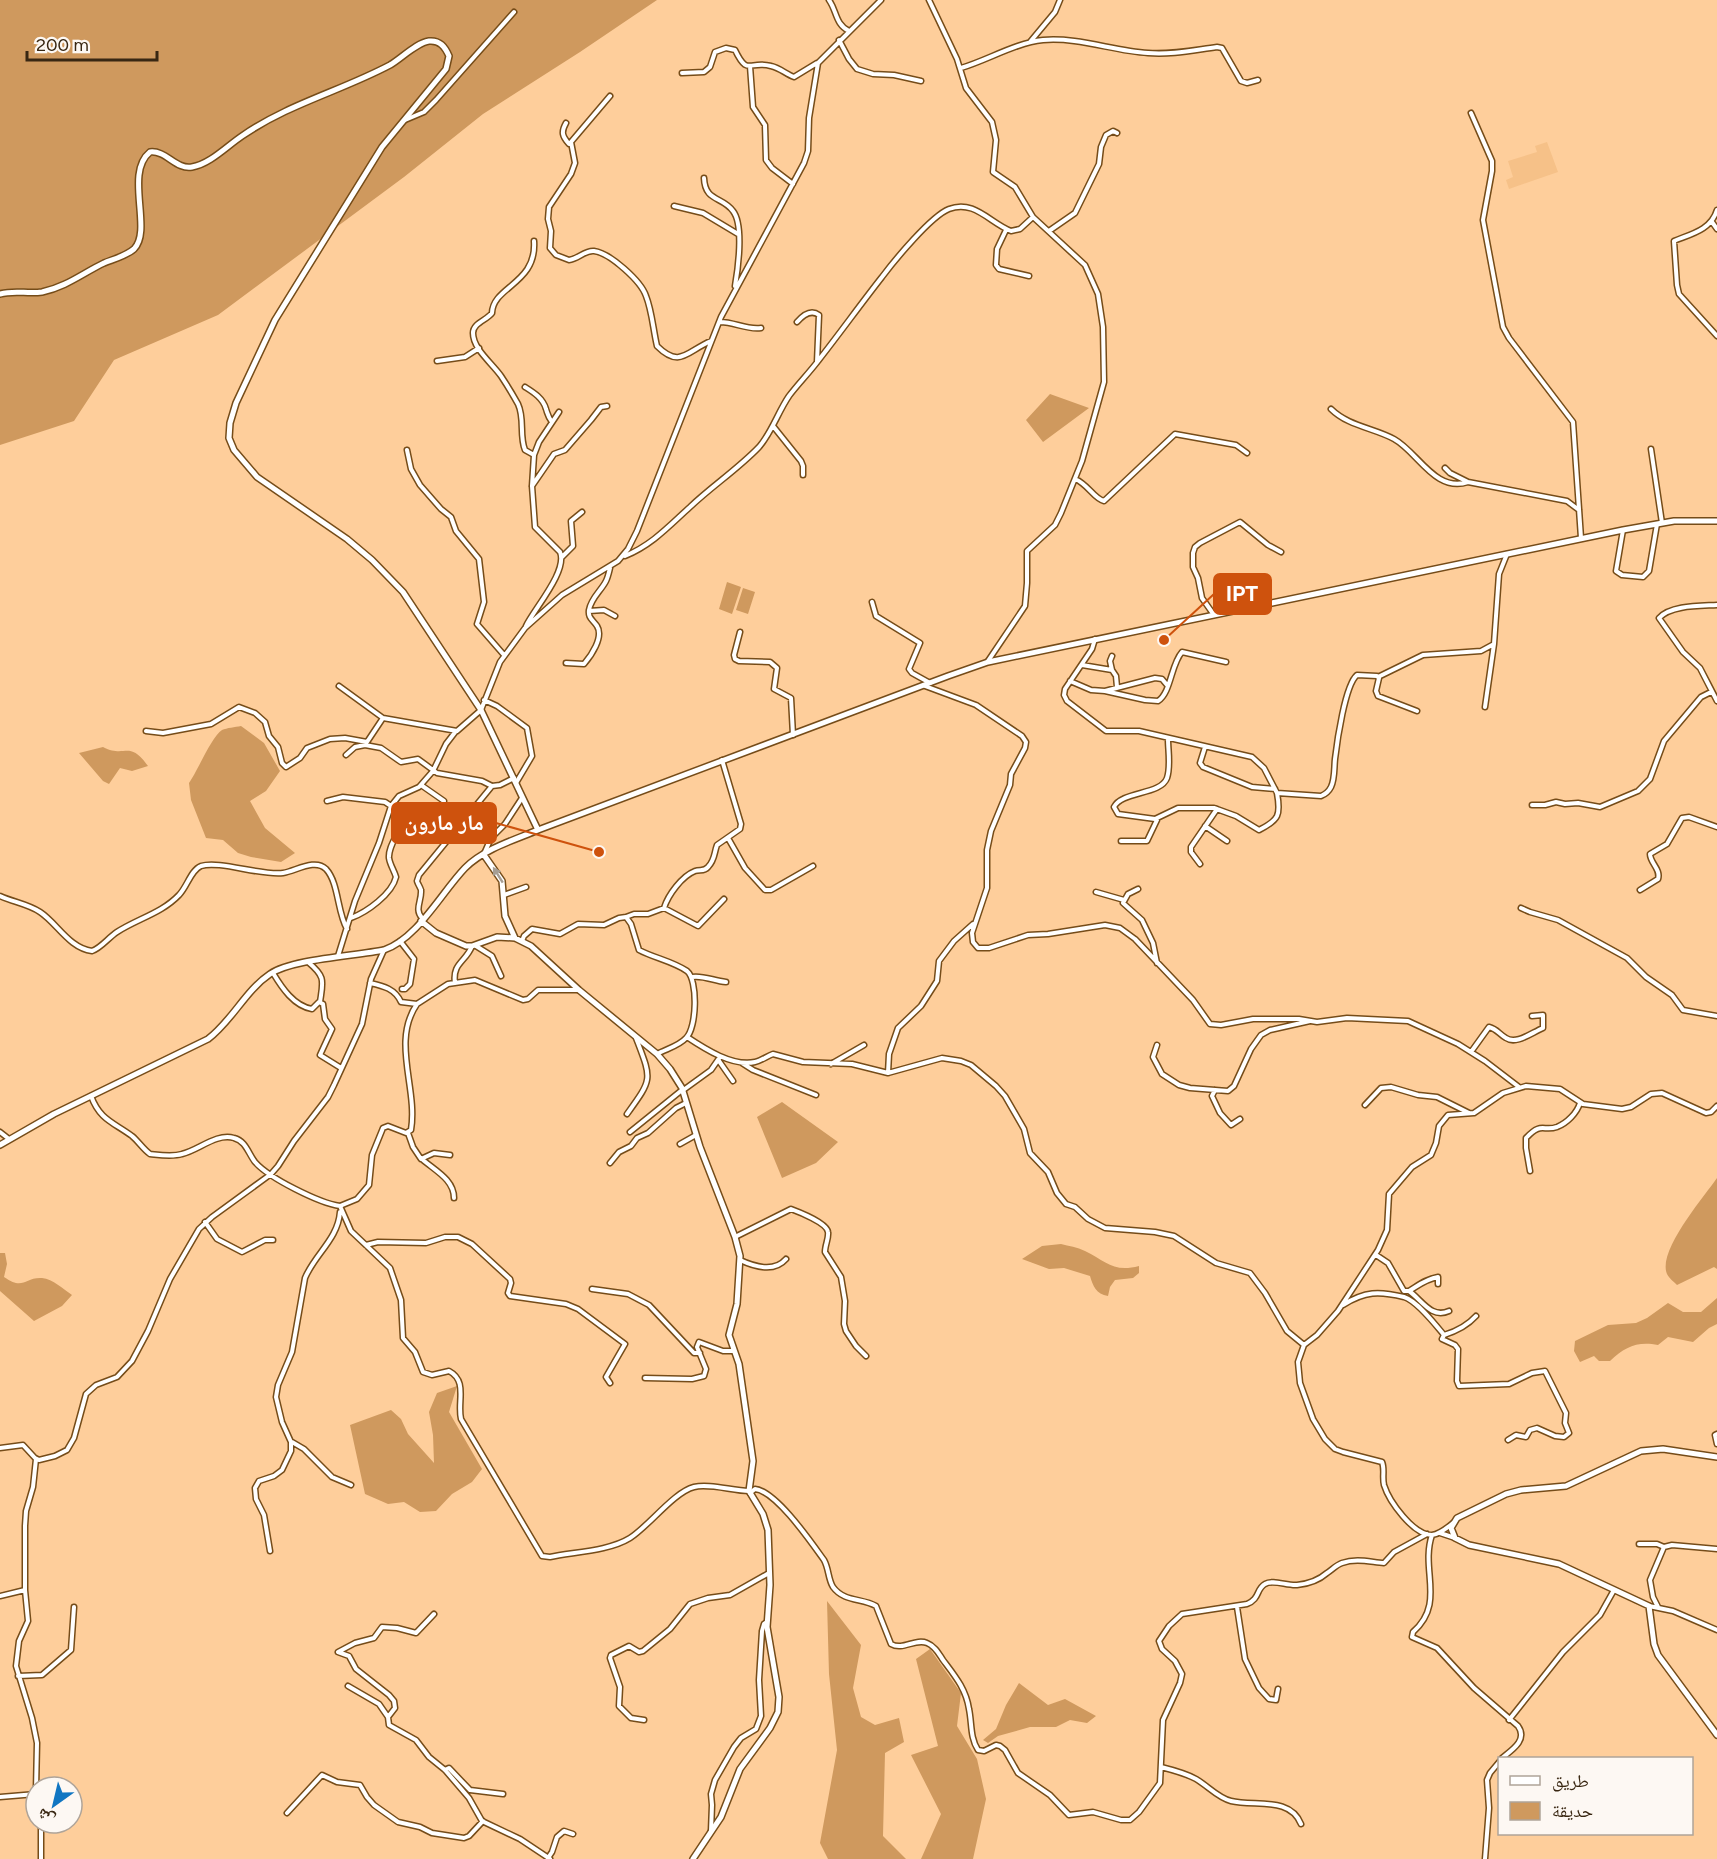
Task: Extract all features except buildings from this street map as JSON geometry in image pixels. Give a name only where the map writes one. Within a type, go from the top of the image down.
[{"type":"street","points":[[829,0],[839,24],[849,31]]},
{"type":"street","points":[[682,73],[704,72],[710,67],[715,52],[726,48],[735,50],[741,63],[750,66],[773,66],[794,77],[818,63],[881,0]]},
{"type":"street","points":[[929,0],[961,68],[966,88],[992,122],[995,131],[993,172],[1015,187],[1032,217],[1085,265],[1098,294],[1103,327],[1104,382],[1075,479],[1055,525],[1027,551],[1028,583],[1025,606],[988,662]]},
{"type":"street","points":[[1030,43],[1055,12],[1060,0]]},
{"type":"street","points":[[405,120],[427,109],[514,12]]},
{"type":"street","points":[[840,40],[849,59],[857,69],[873,74],[901,76],[921,81]]},
{"type":"street","points":[[961,68],[1030,43],[1043,40],[1065,40],[1147,53],[1181,53],[1222,48],[1240,81],[1247,83],[1258,80]]},
{"type":"street","points":[[0,294],[39,292],[62,286],[132,251],[139,242],[141,232],[138,196],[142,165],[150,152],[160,153],[187,168],[197,165],[284,110],[389,65],[426,42],[438,42],[446,49],[449,63],[382,147],[275,320],[236,403],[231,418],[229,438],[238,456],[257,477],[347,539],[393,580],[415,609],[481,710],[538,830]]},
{"type":"street","points":[[624,556],[637,531],[733,293],[804,163],[808,151],[809,118],[818,63]]},
{"type":"street","points":[[750,66],[753,107],[765,125],[766,160],[772,168],[793,184]]},
{"type":"street","points":[[570,145],[610,96]]},
{"type":"street","points":[[1471,113],[1492,163],[1483,220],[1503,327],[1573,422],[1581,538]]},
{"type":"street","points":[[566,123],[562,132],[563,137],[570,145],[575,158],[574,167],[549,207],[549,242],[553,251],[568,260],[590,251],[614,259],[644,290],[657,346],[673,358],[680,358],[712,341]]},
{"type":"street","points":[[1049,231],[1075,213],[1099,164],[1101,147],[1106,135],[1113,131],[1117,133]]},
{"type":"street","points":[[704,178],[704,187],[711,197],[728,205],[736,214],[737,273],[733,293]]},
{"type":"street","points":[[674,206],[703,213],[738,235]]},
{"type":"street","points":[[338,958],[346,929],[391,806],[399,796],[421,785],[433,771],[446,744],[481,710],[504,655],[525,628],[562,595],[665,532],[758,447],[773,426],[791,393],[817,363],[893,263],[945,211],[957,208],[976,210],[1006,230],[1016,231],[1025,226],[1032,217]]},
{"type":"street","points":[[1717,210],[1712,222],[1704,228],[1674,241],[1679,294],[1717,336]]},
{"type":"street","points":[[1712,222],[1717,229]]},
{"type":"street","points":[[1006,230],[997,249],[996,265],[999,269],[1029,276]]},
{"type":"street","points":[[534,241],[535,251],[530,267],[496,299],[489,317],[474,327],[473,333],[479,348],[500,375],[518,405],[522,418],[523,445],[525,450],[534,455]]},
{"type":"street","points":[[797,322],[807,313],[814,312],[819,315],[817,363]]},
{"type":"street","points":[[720,322],[731,322],[749,329],[761,327]]},
{"type":"street","points":[[437,361],[465,357],[479,348]]},
{"type":"street","points":[[525,387],[538,396],[546,407],[547,416],[552,422]]},
{"type":"street","points":[[532,486],[554,454],[565,450],[601,406],[607,406]]},
{"type":"street","points":[[1331,409],[1341,417],[1399,442],[1430,471],[1446,481],[1458,484],[1468,482]]},
{"type":"street","points":[[559,412],[534,455],[532,486],[535,527],[560,552],[562,557]]},
{"type":"street","points":[[773,426],[801,461],[802,475]]},
{"type":"street","points":[[1075,479],[1086,484],[1098,500],[1104,501],[1175,434],[1236,446],[1247,453]]},
{"type":"street","points":[[1623,530],[1616,571],[1622,575],[1642,577],[1649,571],[1660,523],[1651,449]]},
{"type":"street","points":[[407,450],[411,469],[420,485],[451,517],[456,531],[479,559],[484,602],[477,624],[504,655]]},
{"type":"street","points":[[1445,468],[1468,482],[1567,501],[1580,511]]},
{"type":"street","points":[[525,628],[556,576],[562,557],[573,546],[571,521],[582,512]]},
{"type":"street","points":[[0,1145],[90,1095],[208,1039],[226,1023],[251,992],[273,973],[309,962],[384,950],[400,941],[422,920],[465,869],[484,855],[538,830],[722,759],[793,735],[927,684],[988,662],[1581,538],[1660,523],[1686,520],[1717,521]]},
{"type":"street","points":[[1214,615],[1203,601],[1193,567],[1193,553],[1197,545],[1240,522],[1268,545],[1281,552]]},
{"type":"street","points":[[1485,707],[1494,644],[1499,574],[1507,554]]},
{"type":"street","points":[[566,663],[584,664],[594,650],[599,635],[598,629],[589,617],[589,611],[607,579],[610,567]]},
{"type":"street","points":[[872,602],[876,616],[920,644],[909,669],[912,673],[927,684],[976,705],[1022,736],[1026,742],[1011,774],[1010,785],[987,850],[987,888],[972,933],[973,942],[978,948],[983,949],[1028,935],[1109,925],[1130,935],[1193,1000],[1212,1025],[1253,1019],[1311,1021]]},
{"type":"street","points":[[1717,605],[1675,610],[1659,618],[1683,652],[1702,671],[1717,701]]},
{"type":"street","points":[[589,611],[604,610],[615,616]]},
{"type":"street","points":[[740,632],[735,659],[740,662],[770,662],[777,668],[774,689],[791,698],[793,735]]},
{"type":"street","points":[[1095,639],[1092,649],[1064,692],[1066,700],[1102,729],[1108,731],[1135,730],[1252,757],[1264,768],[1276,791],[1279,806],[1277,817],[1259,830],[1236,816],[1217,809],[1197,810],[1181,807],[1157,819],[1147,841],[1121,841]]},
{"type":"street","points":[[1205,747],[1200,763],[1203,767],[1248,786],[1318,796],[1328,791],[1334,778],[1340,726],[1353,679],[1360,674],[1378,677],[1423,655],[1481,651],[1494,644]]},
{"type":"street","points":[[1070,681],[1090,690],[1158,701],[1163,698],[1182,652],[1226,662]]},
{"type":"street","points":[[1112,656],[1110,661],[1116,676],[1117,687]]},
{"type":"street","points":[[1082,665],[1112,670]]},
{"type":"street","points":[[1378,677],[1378,696],[1417,711]]},
{"type":"street","points":[[1105,691],[1155,678],[1163,680],[1167,686]]},
{"type":"street","points":[[339,686],[383,718],[457,731]]},
{"type":"street","points":[[1532,805],[1545,806],[1556,802],[1600,807],[1638,791],[1650,779],[1664,741],[1701,697],[1711,692]]},
{"type":"street","points":[[346,754],[361,745],[375,746],[401,762],[418,759],[433,771],[482,781],[492,786],[515,781],[532,756],[527,728],[484,700]]},
{"type":"street","points":[[146,731],[162,733],[211,724],[239,707],[255,713],[265,722],[269,736],[278,747],[282,764],[286,767],[300,758],[307,748],[330,739],[345,738],[367,742],[383,718]]},
{"type":"street","points":[[1157,819],[1122,815],[1115,812],[1114,807],[1120,800],[1164,783],[1168,773],[1168,739]]},
{"type":"street","points":[[522,941],[532,929],[560,934],[578,924],[604,925],[619,918],[634,914],[648,914],[664,908],[668,898],[685,878],[694,871],[709,867],[716,855],[717,845],[738,831],[741,824],[722,759]]},
{"type":"street","points":[[421,785],[444,801],[443,807],[463,823]]},
{"type":"street","points":[[492,786],[419,875],[417,880],[421,889],[418,909],[422,920],[446,938],[466,946],[473,946],[497,937],[515,938],[522,941],[543,956],[579,990],[657,1054],[670,1069],[682,1091],[696,1135],[735,1237],[740,1260],[736,1309],[729,1332],[739,1364],[754,1466],[749,1492],[767,1522],[770,1545],[767,1621],[779,1697],[778,1712],[773,1723],[740,1769],[721,1817],[693,1859]]},
{"type":"street","points":[[327,801],[343,797],[385,802],[391,806]]},
{"type":"street","points":[[484,855],[491,838],[522,798]]},
{"type":"street","points":[[1200,864],[1191,849],[1217,809]]},
{"type":"street","points":[[1640,890],[1658,879],[1658,870],[1650,859],[1650,854],[1666,843],[1682,818],[1689,817],[1717,827]]},
{"type":"street","points":[[350,919],[364,912],[392,888],[396,877],[389,861],[390,852],[400,832],[402,821]]},
{"type":"street","points":[[1205,826],[1227,841]]},
{"type":"street","points":[[728,838],[745,868],[765,890],[771,890],[813,866]]},
{"type":"street","points":[[484,855],[501,878],[506,921],[515,938]]},
{"type":"street","points":[[0,896],[39,911],[62,934],[83,949],[92,951],[117,932],[164,908],[179,895],[200,866],[211,865],[277,873],[314,864],[321,866],[330,875],[346,929]]},
{"type":"street","points":[[504,895],[526,887]]},
{"type":"street","points":[[1138,889],[1128,894],[1124,904],[1142,920],[1153,943],[1157,964]]},
{"type":"street","points":[[1096,892],[1124,900]]},
{"type":"street","points":[[664,908],[698,926],[724,899]]},
{"type":"street","points":[[1521,908],[1553,917],[1627,958],[1646,977],[1672,995],[1683,1010],[1717,1016]]},
{"type":"street","points":[[626,917],[631,924],[639,950],[678,966],[692,976],[698,975],[726,982]]},
{"type":"street","points":[[888,1073],[889,1054],[897,1028],[919,1008],[936,983],[938,965],[954,940],[974,923]]},
{"type":"street","points":[[400,941],[414,959],[410,984],[402,989]]},
{"type":"street","points":[[473,946],[492,956],[501,976]]},
{"type":"street","points":[[455,983],[455,969],[473,946]]},
{"type":"street","points":[[0,1448],[23,1445],[36,1459],[45,1459],[67,1450],[74,1438],[86,1394],[92,1388],[117,1377],[132,1361],[170,1279],[192,1239],[205,1222],[271,1174],[328,1097],[362,1024],[372,973],[384,950]]},
{"type":"street","points":[[273,973],[287,994],[312,1009],[320,1002],[324,980],[309,962]]},
{"type":"street","points":[[657,1054],[687,1037],[692,1027],[695,1003],[692,976]]},
{"type":"street","points":[[454,1198],[454,1188],[450,1182],[422,1160],[413,1147],[408,1133],[411,1128],[412,1102],[405,1061],[409,1020],[417,1004],[448,984],[468,983],[475,980],[522,1000],[528,999],[538,990],[579,990]]},
{"type":"street","points":[[370,983],[390,989],[403,1003],[417,1004]]},
{"type":"street","points":[[320,1002],[325,1008],[326,1020],[332,1029],[320,1055],[341,1068]]},
{"type":"street","points":[[1471,1052],[1489,1027],[1496,1029],[1510,1041],[1516,1041],[1543,1028],[1543,1016],[1532,1016]]},
{"type":"street","points":[[1156,1045],[1153,1057],[1166,1078],[1186,1088],[1226,1092],[1234,1086],[1254,1044],[1264,1033],[1311,1021],[1347,1018],[1403,1020],[1451,1040],[1519,1087]]},
{"type":"street","points":[[627,1114],[649,1079],[635,1035]]},
{"type":"street","points":[[687,1037],[719,1059],[733,1080]]},
{"type":"street","points":[[830,1064],[864,1045]]},
{"type":"street","points":[[719,1059],[756,1062],[773,1054],[803,1062],[859,1065],[888,1073],[942,1058],[962,1061],[976,1068],[999,1089],[1008,1101],[1024,1129],[1028,1150],[1048,1172],[1057,1193],[1066,1204],[1105,1228],[1174,1236],[1216,1263],[1250,1273],[1265,1293],[1287,1331],[1304,1345]]},
{"type":"street","points":[[630,1132],[711,1070],[719,1059]]},
{"type":"street","points":[[742,1062],[753,1070],[816,1095]]},
{"type":"street","points":[[1365,1105],[1381,1088],[1391,1087],[1418,1095],[1437,1097],[1470,1113]]},
{"type":"street","points":[[1429,1534],[1414,1525],[1396,1509],[1384,1486],[1382,1462],[1335,1449],[1325,1439],[1314,1419],[1299,1377],[1298,1362],[1304,1345],[1317,1335],[1341,1306],[1375,1254],[1387,1230],[1388,1201],[1392,1189],[1412,1167],[1431,1155],[1436,1143],[1437,1131],[1443,1119],[1453,1113],[1470,1113],[1478,1110],[1503,1093],[1519,1087],[1560,1089],[1580,1103],[1622,1108],[1630,1107],[1652,1094],[1662,1093],[1717,1117]]},
{"type":"street","points":[[1215,1090],[1212,1096],[1227,1121],[1232,1125],[1240,1119]]},
{"type":"street","points":[[90,1095],[103,1117],[133,1137],[150,1154],[182,1154],[219,1138],[232,1137],[243,1143],[254,1161],[271,1174],[306,1195],[340,1207],[357,1199],[369,1185],[372,1155],[383,1128],[388,1126],[408,1133]]},
{"type":"street","points":[[610,1163],[619,1152],[631,1146],[637,1138],[648,1133],[676,1108],[686,1103]]},
{"type":"street","points":[[1530,1171],[1526,1138],[1533,1130],[1544,1127],[1555,1128],[1567,1121],[1578,1110],[1580,1103]]},
{"type":"street","points":[[1709,1113],[1717,1106]]},
{"type":"street","points":[[0,1132],[9,1139]]},
{"type":"street","points":[[680,1144],[696,1135]]},
{"type":"street","points":[[422,1160],[434,1154],[450,1155]]},
{"type":"street","points":[[340,1207],[348,1226],[365,1245],[386,1262],[400,1300],[403,1338],[415,1352],[423,1372],[432,1375],[449,1371],[458,1377],[461,1391],[459,1412],[461,1419],[542,1556],[550,1557],[604,1548],[625,1541],[639,1532],[675,1499],[694,1487],[749,1492],[760,1489],[767,1492],[777,1501],[824,1560],[832,1585],[842,1595],[876,1606],[891,1644],[899,1647],[921,1642],[934,1648],[963,1688],[969,1707],[974,1743],[978,1750],[984,1751],[996,1745],[1000,1746],[1005,1750],[1018,1773],[1050,1795],[1066,1813],[1074,1816],[1093,1812],[1121,1820],[1133,1819],[1161,1780],[1164,1715],[1182,1674],[1180,1668],[1160,1646],[1160,1638],[1182,1614],[1237,1607],[1254,1601],[1260,1588],[1269,1583],[1294,1586],[1305,1584],[1321,1577],[1340,1563],[1351,1561],[1384,1563],[1394,1552],[1429,1534],[1439,1533],[1469,1545],[1559,1564],[1650,1606],[1683,1615],[1717,1630]]},
{"type":"street","points":[[270,1551],[264,1515],[256,1498],[255,1488],[259,1480],[274,1476],[282,1470],[290,1455],[291,1442],[278,1407],[277,1392],[292,1352],[304,1281],[309,1269],[337,1229],[340,1207]]},
{"type":"street","points":[[735,1237],[790,1209],[826,1227],[828,1233],[825,1252],[840,1275],[845,1296],[845,1329],[866,1356]]},
{"type":"street","points":[[205,1222],[217,1239],[242,1252],[265,1240],[273,1240]]},
{"type":"street","points":[[365,1245],[378,1242],[426,1243],[451,1236],[466,1240],[510,1279],[508,1293],[510,1296],[566,1304],[578,1309],[625,1344],[606,1377],[610,1383]]},
{"type":"street","points":[[1375,1254],[1388,1263],[1404,1291],[1409,1292],[1434,1313],[1449,1311]]},
{"type":"street","points":[[740,1260],[759,1268],[767,1268],[775,1267],[786,1259]]},
{"type":"street","points":[[1409,1292],[1431,1278],[1438,1277],[1438,1284]]},
{"type":"street","points":[[592,1289],[628,1294],[649,1305],[694,1353],[700,1353]]},
{"type":"street","points":[[1341,1306],[1370,1293],[1410,1299],[1444,1335],[1442,1339],[1455,1345],[1458,1349],[1457,1381],[1459,1386],[1509,1384],[1532,1373],[1545,1371],[1566,1413],[1565,1423],[1569,1433],[1564,1437],[1555,1436],[1537,1428],[1530,1430],[1526,1437],[1516,1435],[1508,1440]]},
{"type":"street","points":[[1444,1335],[1455,1332],[1470,1323],[1476,1316]]},
{"type":"street","points":[[645,1378],[702,1377],[706,1369],[697,1345],[700,1342],[723,1351],[734,1350]]},
{"type":"street","points":[[1717,1434],[1715,1436],[1717,1444]]},
{"type":"street","points":[[291,1442],[304,1449],[332,1477],[351,1485]]},
{"type":"street","points":[[1439,1533],[1457,1518],[1506,1494],[1521,1490],[1566,1486],[1641,1451],[1663,1449],[1717,1457]]},
{"type":"street","points":[[36,1459],[33,1487],[25,1522],[25,1590],[28,1621],[18,1649],[16,1666],[37,1743],[36,1775]]},
{"type":"street","points":[[1453,1523],[1452,1532],[1455,1538]]},
{"type":"street","points":[[1429,1534],[1429,1611],[1421,1625],[1413,1632],[1413,1637],[1437,1648],[1474,1688],[1518,1726],[1522,1735],[1517,1745],[1504,1757]]},
{"type":"street","points":[[1639,1544],[1717,1550]]},
{"type":"street","points":[[1658,1607],[1653,1597],[1650,1580],[1664,1547]]},
{"type":"street","points":[[644,1720],[631,1718],[621,1709],[620,1687],[610,1659],[611,1655],[629,1646],[642,1651],[670,1629],[690,1604],[708,1598],[730,1595],[770,1572]]},
{"type":"street","points":[[0,1596],[25,1590]]},
{"type":"street","points":[[1509,1720],[1563,1652],[1600,1615],[1614,1590]]},
{"type":"street","points":[[1650,1606],[1654,1644],[1658,1655],[1717,1735]]},
{"type":"street","points":[[18,1676],[42,1675],[71,1650],[74,1607]]},
{"type":"street","points":[[1237,1607],[1245,1659],[1258,1688],[1269,1700],[1276,1700],[1278,1689]]},
{"type":"street","points":[[388,1717],[395,1708],[392,1699],[357,1670],[349,1656],[338,1652],[355,1643],[374,1638],[382,1626],[416,1633],[434,1614]]},
{"type":"street","points":[[711,1834],[711,1794],[715,1780],[734,1747],[741,1738],[756,1729],[760,1721],[759,1670],[762,1631],[767,1621]]},
{"type":"street","points":[[348,1686],[376,1701],[388,1717],[389,1725],[416,1740],[429,1757],[445,1770],[469,1798],[483,1821],[507,1831],[549,1858],[558,1835],[566,1831],[573,1834]]},
{"type":"street","points":[[1485,1859],[1489,1809],[1487,1780],[1498,1764]]},
{"type":"street","points":[[1161,1767],[1178,1771],[1197,1780],[1228,1801],[1251,1805],[1281,1805],[1298,1815],[1301,1824]]},
{"type":"street","points":[[445,1770],[449,1768],[471,1790],[503,1794]]},
{"type":"street","points":[[287,1813],[322,1775],[337,1782],[360,1785],[367,1797],[388,1816],[404,1825],[420,1827],[432,1833],[464,1838],[469,1836],[483,1821]]},
{"type":"street","points":[[0,1797],[24,1794]]},
{"type":"street","points":[[41,1835],[41,1859]]},
{"type":"shaded area","points":[[1547,142],[1558,172],[1509,189],[1506,180],[1513,177],[1508,161],[1537,152],[1535,146]]},
{"type":"green space","points":[[0,0],[657,0],[483,114],[404,177],[218,315],[114,360],[74,421],[0,445]]},
{"type":"green space","points":[[1050,394],[1089,408],[1043,442],[1026,420]]},
{"type":"green space","points":[[727,582],[741,587],[732,614],[719,609]]},
{"type":"green space","points":[[743,588],[755,592],[748,614],[736,610]]},
{"type":"green space","points":[[241,726],[264,743],[280,771],[266,791],[250,801],[265,828],[295,853],[281,862],[238,853],[223,840],[206,838],[191,800],[189,783],[214,739],[222,730]]},
{"type":"green space","points":[[103,747],[136,753],[148,766],[132,771],[120,768],[109,784],[103,781],[79,753]]},
{"type":"green space","points":[[782,1102],[838,1142],[816,1163],[782,1178],[757,1117]]},
{"type":"green space","points":[[1717,1178],[1717,1269],[1714,1267],[1677,1285],[1667,1274],[1666,1264],[1669,1252],[1683,1224]]},
{"type":"green space","points":[[1061,1244],[1082,1250],[1116,1267],[1139,1266],[1139,1273],[1133,1278],[1115,1280],[1108,1296],[1096,1289],[1090,1276],[1064,1268],[1049,1269],[1022,1259],[1042,1246]]},
{"type":"green space","points":[[0,1253],[5,1253],[7,1264],[4,1277],[16,1283],[36,1278],[46,1279],[72,1295],[62,1306],[34,1321],[0,1291]]},
{"type":"green space","points":[[1717,1298],[1717,1324],[1693,1342],[1668,1337],[1658,1345],[1632,1346],[1610,1361],[1599,1361],[1594,1356],[1580,1362],[1574,1351],[1575,1341],[1608,1325],[1636,1323],[1668,1303],[1683,1312],[1701,1312]]},
{"type":"green space","points":[[457,1386],[449,1412],[482,1469],[472,1482],[452,1494],[436,1511],[420,1512],[404,1502],[388,1504],[365,1494],[350,1425],[391,1410],[401,1419],[408,1434],[434,1463],[429,1412],[437,1393]]},
{"type":"green space","points":[[827,1601],[861,1645],[853,1688],[861,1717],[875,1725],[899,1718],[904,1742],[885,1753],[883,1836],[906,1859],[828,1859],[820,1843],[837,1750],[829,1674]]},
{"type":"green space","points":[[930,1649],[961,1693],[957,1726],[977,1759],[986,1799],[973,1859],[921,1859],[941,1814],[911,1755],[938,1746],[916,1659]]},
{"type":"green space","points":[[1019,1683],[1048,1705],[1065,1699],[1096,1716],[1087,1723],[1070,1720],[1056,1727],[1030,1727],[998,1736],[988,1743],[983,1740],[996,1729]]},
{"type":"place","name":"IPT","points":[[1164,640]]},
{"type":"place","name":"مار مارون","points":[[599,852]]}]
